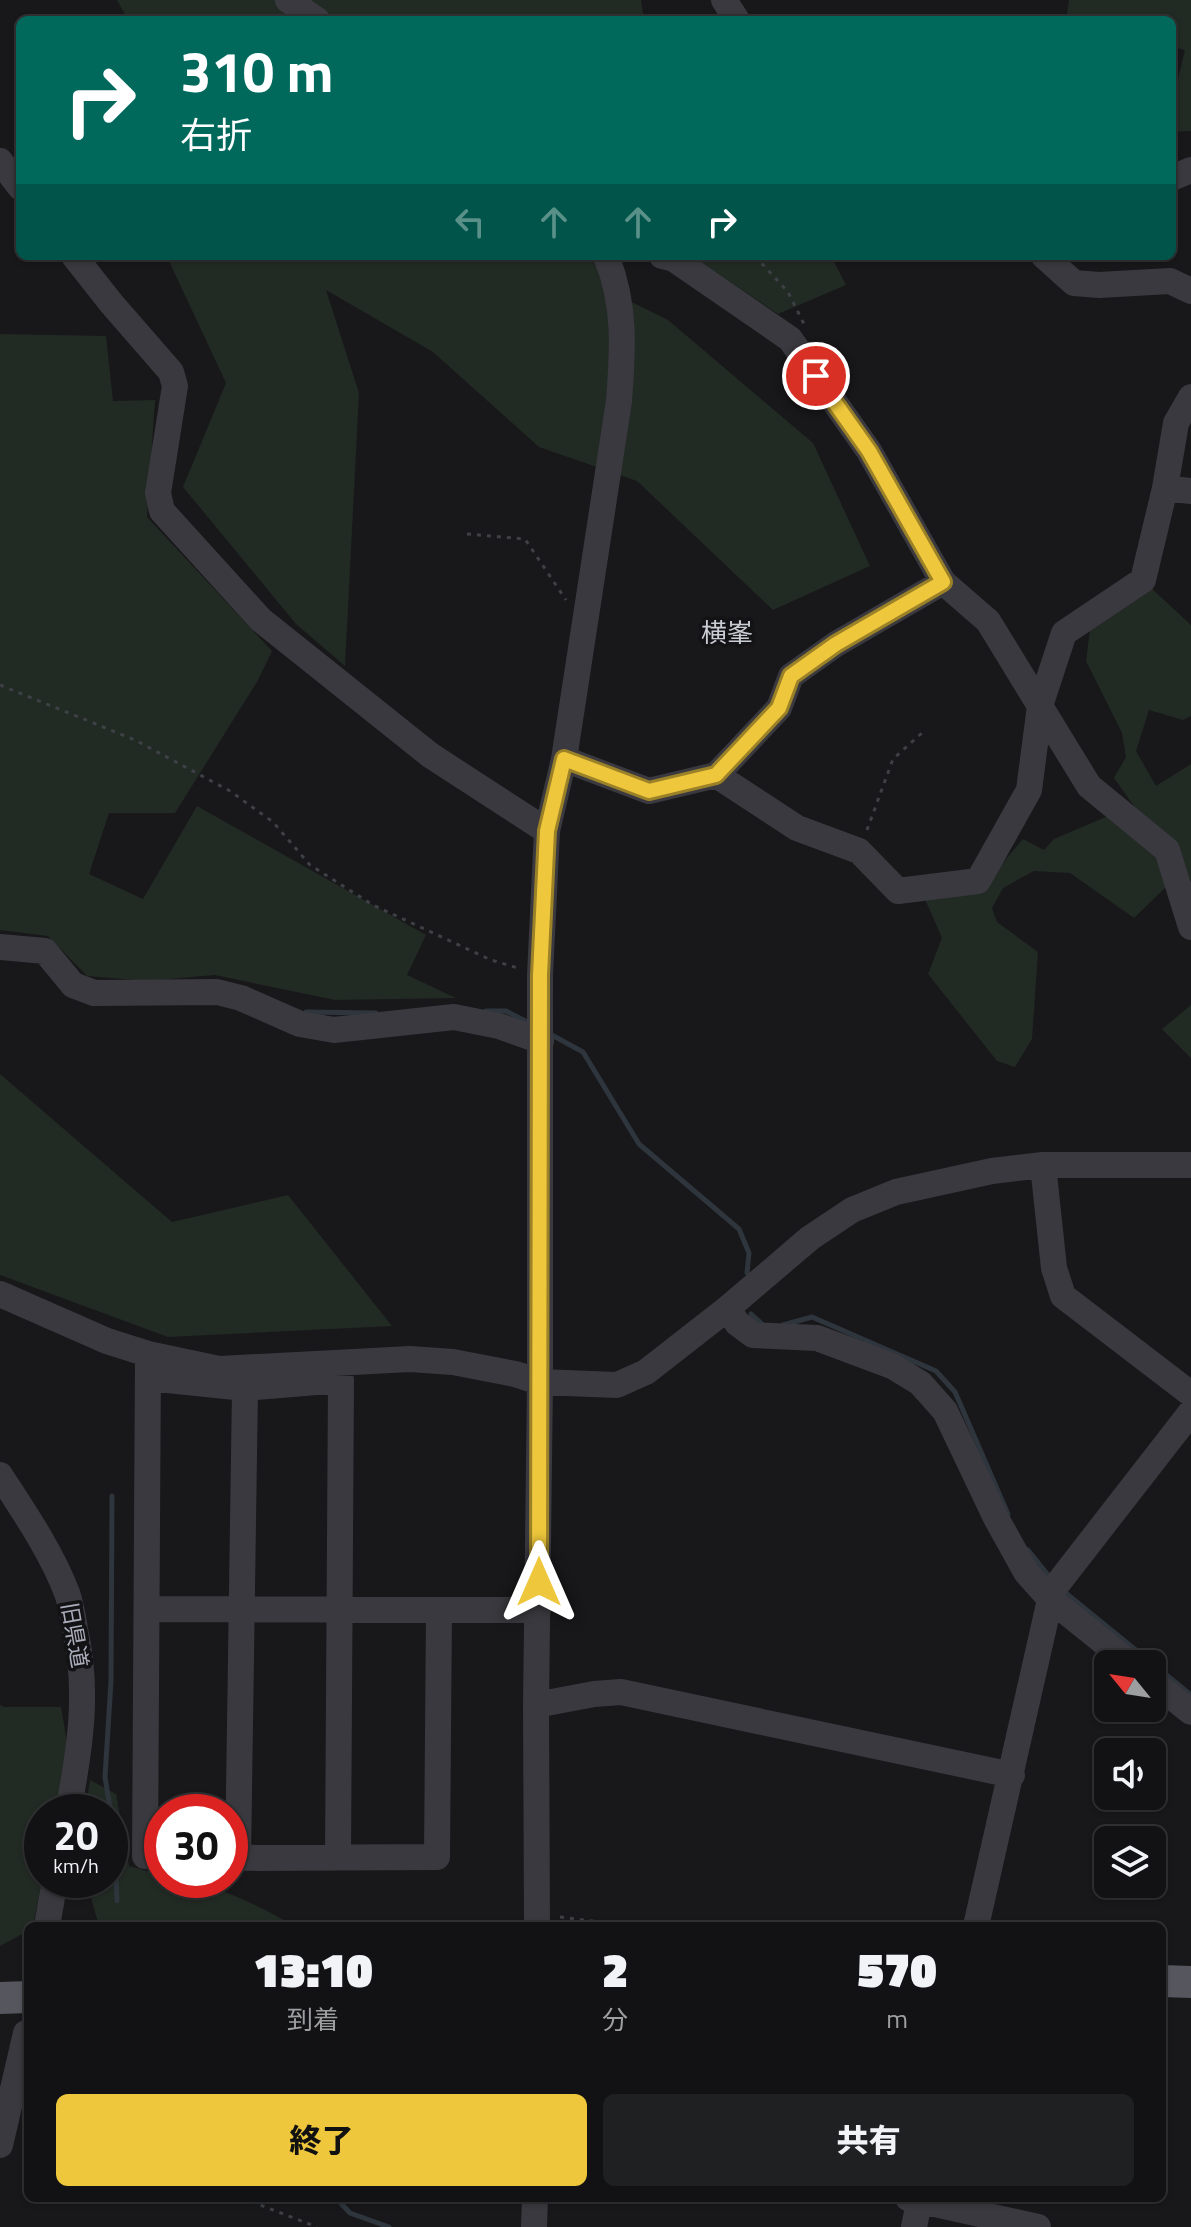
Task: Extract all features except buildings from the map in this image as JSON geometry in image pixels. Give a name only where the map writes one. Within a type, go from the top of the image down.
[{"type":"main road","points":[[1166,1981],[1191,1982]]},
{"type":"main road","points":[[0,1998],[24,1997]]},
{"type":"street","points":[[288,0],[311,16]]},
{"type":"street","points":[[0,161],[16,182]]},
{"type":"street","points":[[77,260],[171,372],[175,386],[158,493],[162,511],[219,576],[273,630],[430,755],[547,831]]},
{"type":"street","points":[[537,1920],[540,975],[547,831],[564,759],[619,401],[621,303],[607,260]]},
{"type":"street","points":[[675,260],[790,339],[869,451],[943,582],[988,621],[1089,786],[1167,850],[1191,927]]},
{"type":"street","points":[[1048,260],[1074,283],[1099,285],[1170,281],[1191,291]]},
{"type":"street","points":[[716,775],[797,828],[859,851],[898,891],[978,881],[1029,790],[1040,706],[1064,633],[1143,580],[1178,490],[1176,423],[1191,397]]},
{"type":"street","points":[[564,759],[649,791],[716,775],[779,708],[791,676],[836,644],[943,582]]},
{"type":"street","points":[[0,947],[45,951],[73,985],[94,993],[217,992],[241,998],[300,1024],[334,1030],[454,1017],[541,1032]]},
{"type":"street","points":[[148,1366],[219,1369],[410,1359],[453,1362],[540,1382],[617,1385],[646,1372],[810,1238],[852,1210],[896,1192],[992,1171],[1043,1165],[1191,1165]]},
{"type":"street","points":[[1043,1165],[1054,1268],[1063,1296],[1191,1394]]},
{"type":"street","points":[[0,1294],[107,1341],[148,1366],[245,1388],[341,1380],[338,1857]]},
{"type":"street","points":[[728,1308],[737,1323],[753,1335],[817,1338],[892,1366],[920,1383],[945,1411],[1003,1532],[1026,1572],[1054,1590],[1116,1650]]},
{"type":"street","points":[[146,1794],[148,1366]]},
{"type":"street","points":[[236,1794],[245,1388]]},
{"type":"street","points":[[977,1922],[1054,1590],[1191,1412]]},
{"type":"street","name":"旧県道","points":[[0,1475],[34,1526],[68,1593],[81,1655],[84,1699],[81,1741],[71,1794]]},
{"type":"street","points":[[148,1609],[538,1610]]},
{"type":"street","points":[[248,1858],[437,1857],[439,1610]]},
{"type":"street","points":[[536,1705],[621,1692],[1012,1775]]},
{"type":"street","points":[[1166,1692],[1191,1712]]},
{"type":"street","points":[[48,1922],[52,1898]]},
{"type":"street","points":[[0,2145],[24,2042]]},
{"type":"street","points":[[534,2227],[535,2202]]},
{"type":"street","points":[[914,2227],[916,2202]]},
{"type":"street","points":[[929,2202],[1038,2227]]},
{"type":"path","points":[[759,260],[788,292],[804,320],[798,351]]},
{"type":"path","points":[[467,534],[525,539],[584,626]]},
{"type":"path","points":[[0,685],[135,740],[230,791],[273,822],[310,865],[373,905],[491,960],[540,975]]},
{"type":"path","points":[[859,851],[893,759],[923,732]]},
{"type":"path","points":[[537,1920],[568,1922]]},
{"type":"path","points":[[252,2202],[317,2227]]},
{"type":"shaded area","points":[[117,0],[641,0],[643,16],[126,16]]},
{"type":"shaded area","points":[[1069,0],[1191,0],[1191,131],[1176,132],[1176,87],[1185,50],[1176,48],[1176,16],[1067,16]]},
{"type":"shaded area","points":[[598,260],[603,288],[668,320],[813,443],[870,566],[773,610],[637,481],[539,447],[433,352],[326,290],[359,393],[345,666],[296,624],[183,487],[226,383],[169,261]]},
{"type":"shaded area","points":[[698,260],[833,260],[846,285],[778,314]]},
{"type":"shaded area","points":[[0,334],[106,336],[113,401],[155,400],[147,517],[272,651],[257,682],[175,813],[109,813],[89,874],[143,899],[197,806],[426,935],[407,975],[456,998],[335,1000],[215,975],[147,981],[87,976],[48,936],[0,930]]},
{"type":"shaded area","points":[[1149,586],[1191,625],[1191,716],[1183,720],[1149,710],[1136,751],[1156,786],[1191,764],[1191,904],[1168,885],[1134,918],[1070,873],[1034,871],[1003,888],[992,908],[997,922],[1038,952],[1032,1039],[1015,1067],[997,1061],[928,974],[942,938],[924,897],[994,873],[1023,839],[1044,850],[1054,839],[1108,816],[1144,820],[1114,778],[1126,757],[1122,733],[1086,661],[1091,622]]},
{"type":"shaded area","points":[[1191,1005],[1191,1058],[1162,1029]]},
{"type":"shaded area","points":[[0,1074],[172,1222],[288,1195],[392,1326],[168,1337],[0,1275]]},
{"type":"shaded area","points":[[0,1705],[61,1707],[68,1749],[59,1794],[24,1794],[24,1898],[38,1898],[34,1922],[24,1922],[24,1933],[0,1946]]},
{"type":"shaded area","points":[[90,1780],[116,1794],[88,1794]]},
{"type":"shaded area","points":[[128,1860],[129,1866],[144,1870],[144,1898],[239,1898],[287,1922],[98,1922],[91,1898],[128,1898]]},
{"type":"waterway","points":[[486,1011],[506,1011],[529,1023]]},
{"type":"waterway","points":[[306,1012],[376,1013]]},
{"type":"waterway","points":[[548,1033],[583,1052],[639,1144],[739,1229],[749,1253],[747,1273]]},
{"type":"waterway","points":[[751,1314],[762,1324]]},
{"type":"waterway","points":[[783,1325],[812,1317],[936,1371],[955,1392],[1008,1514]]},
{"type":"waterway","points":[[112,1496],[111,1681],[105,1777],[114,1833],[117,1901]]},
{"type":"waterway","points":[[1028,1550],[1052,1580]]},
{"type":"waterway","points":[[1062,1590],[1191,1695]]},
{"type":"waterway","points":[[340,2202],[350,2213],[389,2227]]},
{"type":"district","name":"横峯","points":[[727,632]]},
{"type":"route","points":[[539,1582],[540,975],[547,831],[564,759],[649,791],[716,775],[779,708],[791,676],[836,644],[943,582],[869,451],[816,376]]}]
